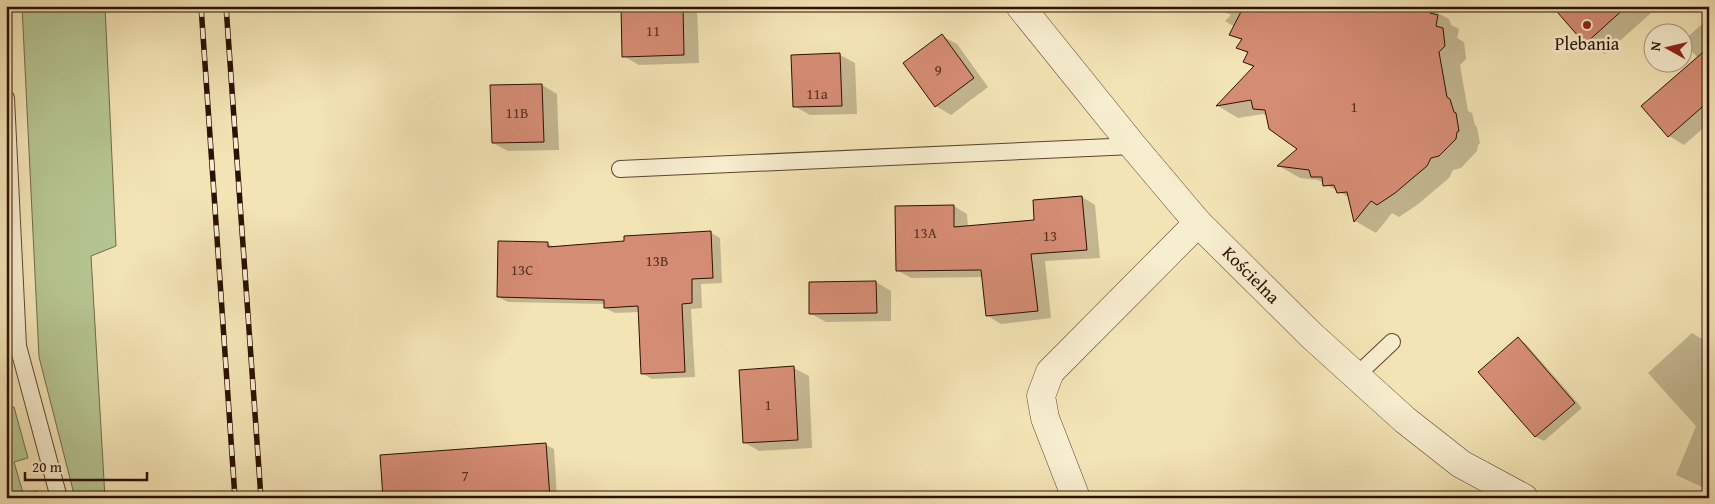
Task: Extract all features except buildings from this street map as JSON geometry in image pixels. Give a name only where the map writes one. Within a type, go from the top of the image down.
[{"type":"street","name":"Kościelna","points":[[1020,6],[1198,223],[1311,335],[1404,420],[1462,464],[1524,498]]},
{"type":"street","points":[[1076,498],[1045,418],[1041,396],[1050,372],[1198,223]]},
{"type":"lane","points":[[6,98],[18,346],[59,498]]},
{"type":"lane","points":[[620,170],[1133,146]]},
{"type":"lane","points":[[1356,376],[1392,342]]},
{"type":"green space","points":[[22,6],[105,6],[116,246],[91,256],[105,498],[75,498],[39,357]]},
{"type":"green space","points":[[6,407],[14,407],[28,458],[14,462],[23,493],[37,491],[39,498],[6,498]]},
{"type":"railway","points":[[201,6],[235,498]]},
{"type":"railway","points":[[226,6],[261,498]]},
{"type":"place","name":"Plebania","points":[[1587,25]]}]
